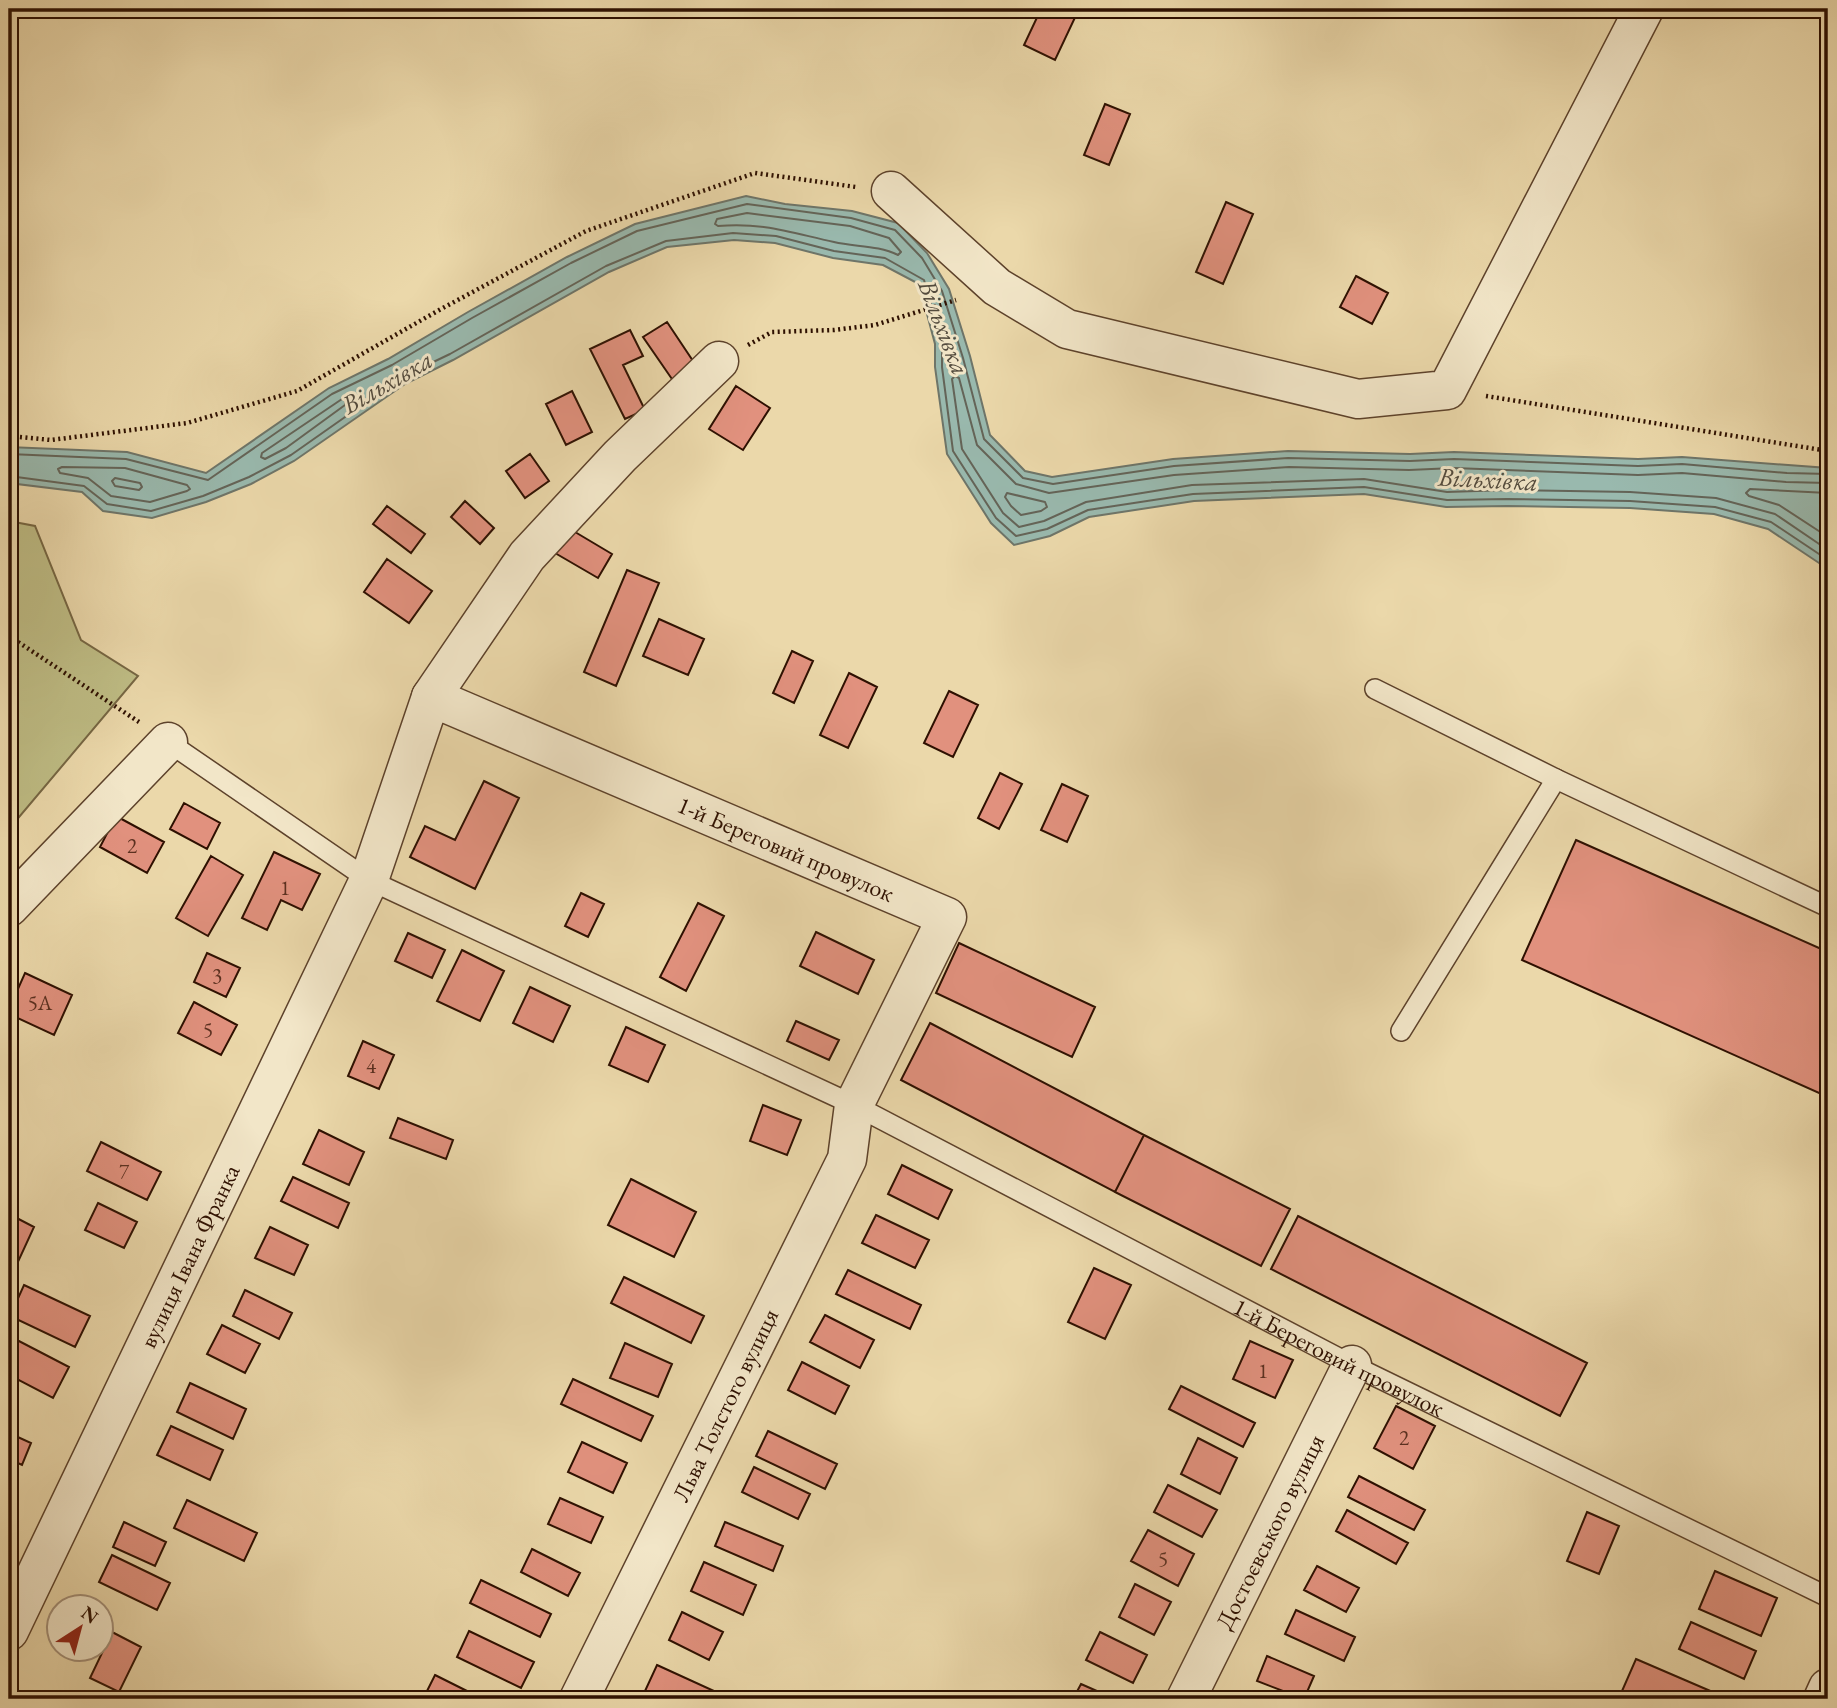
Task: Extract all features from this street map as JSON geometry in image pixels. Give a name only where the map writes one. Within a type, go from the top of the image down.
[{"type":"street","points":[[891,191],[998,288],[1067,329],[1358,400],[1447,390],[1644,9]]},
{"type":"street","points":[[369,880],[431,697],[527,556],[620,456],[719,361]]},
{"type":"street","name":"1-й Береговий провулок","points":[[431,697],[947,917],[854,1105]]},
{"type":"street","points":[[9,908],[168,742]]},
{"type":"street","name":"вулиця Івана Франка","points":[[9,1631],[369,880]]},
{"type":"street","name":"Льва Толстого вулиця","points":[[579,1699],[847,1159],[854,1105]]},
{"type":"street","name":"Достоєвського вулиця","points":[[1186,1699],[1352,1365]]},
{"type":"street","points":[[1823,1699],[1828,1688]]},
{"type":"lane","points":[[1375,689],[1556,779],[1828,907]]},
{"type":"lane","name":"1-й Береговий провулок","points":[[168,742],[369,880],[854,1105],[1352,1365],[1828,1597]]},
{"type":"lane","points":[[1401,1031],[1556,779]]},
{"type":"path","points":[[9,436],[51,440],[187,423],[297,391],[586,231],[755,173],[891,191]]},
{"type":"path","points":[[719,361],[772,332],[834,330],[875,325],[998,288]]},
{"type":"path","points":[[1447,390],[1828,451]]},
{"type":"path","points":[[9,636],[168,742]]},
{"type":"shaded area","points":[[9,521],[35,526],[81,640],[138,676],[9,829]]},
{"type":"water","name":"Вільхівка","points":[[746,196],[785,204],[852,211],[898,223],[927,253],[949,289],[970,356],[990,435],[1025,471],[1052,477],[1173,459],[1288,451],[1410,454],[1454,452],[1638,459],[1682,457],[1828,468],[1828,569],[1768,529],[1714,514],[1630,508],[1446,507],[1364,494],[1194,501],[1089,517],[1050,536],[1014,545],[991,523],[947,454],[935,367],[935,344],[919,284],[883,265],[833,258],[775,243],[734,240],[667,247],[609,272],[405,384],[294,461],[251,484],[206,502],[152,518],[103,511],[82,492],[9,483],[9,447],[127,452],[206,473],[329,388],[388,359],[567,257],[635,224]]},
{"type":"building","points":[[1041,9],[1079,9],[1055,60],[1024,45]]},
{"type":"building","points":[[1105,104],[1130,114],[1109,165],[1084,155]]},
{"type":"building","points":[[1226,202],[1253,214],[1223,284],[1196,272]]},
{"type":"building","points":[[1356,276],[1388,293],[1372,324],[1340,307]]},
{"type":"building","points":[[667,322],[697,367],[674,382],[643,337]]},
{"type":"building","points":[[630,330],[643,356],[623,365],[645,410],[625,419],[590,349]]},
{"type":"building","points":[[736,386],[770,408],[743,450],[709,429]]},
{"type":"building","points":[[572,391],[592,432],[566,445],[546,404]]},
{"type":"building","points":[[530,454],[549,481],[525,498],[506,471]]},
{"type":"building","points":[[465,501],[494,528],[480,544],[451,517]]},
{"type":"building","points":[[387,506],[425,534],[411,553],[373,524]]},
{"type":"building","points":[[570,529],[612,554],[598,578],[555,553]]},
{"type":"building","points":[[387,559],[432,591],[409,623],[364,592]]},
{"type":"building","points":[[627,570],[659,583],[616,686],[584,672]]},
{"type":"building","points":[[659,619],[704,639],[688,675],[643,656]]},
{"type":"building","points":[[792,651],[813,661],[794,703],[773,693]]},
{"type":"building","points":[[849,673],[877,687],[848,748],[820,735]]},
{"type":"building","points":[[949,691],[978,705],[953,757],[924,743]]},
{"type":"building","points":[[1000,773],[1022,784],[999,829],[978,818]]},
{"type":"building","points":[[484,781],[519,798],[475,889],[410,857],[425,826],[455,840]]},
{"type":"building","points":[[1062,784],[1088,796],[1067,842],[1041,830]]},
{"type":"building","points":[[184,803],[220,823],[207,849],[170,829]]},
{"type":"building","points":[[116,816],[164,842],[147,873],[100,847]]},
{"type":"building","points":[[1576,840],[1828,952],[1828,1097],[1522,960]]},
{"type":"building","points":[[274,852],[320,874],[302,910],[281,900],[267,930],[242,918]]},
{"type":"building","points":[[211,856],[243,875],[208,936],[176,918]]},
{"type":"building","points":[[581,893],[604,904],[588,937],[565,926]]},
{"type":"building","points":[[698,903],[724,916],[686,991],[660,977]]},
{"type":"building","points":[[816,932],[874,960],[858,994],[800,966]]},
{"type":"building","points":[[408,933],[445,950],[432,978],[395,961]]},
{"type":"building","points":[[959,943],[1095,1007],[1072,1057],[936,993]]},
{"type":"building","points":[[462,950],[504,971],[480,1021],[437,1001]]},
{"type":"building","points":[[207,953],[240,968],[226,997],[194,982]]},
{"type":"building","points":[[25,973],[72,995],[54,1035],[9,1014]]},
{"type":"building","points":[[530,987],[570,1006],[553,1042],[513,1023]]},
{"type":"building","points":[[194,1002],[237,1025],[221,1055],[178,1033]]},
{"type":"building","points":[[796,1021],[839,1040],[829,1060],[787,1041]]},
{"type":"building","points":[[930,1023],[1144,1135],[1115,1192],[901,1080]]},
{"type":"building","points":[[626,1027],[665,1045],[648,1082],[609,1065]]},
{"type":"building","points":[[363,1041],[394,1055],[379,1089],[348,1076]]},
{"type":"building","points":[[763,1105],[801,1120],[787,1155],[750,1141]]},
{"type":"building","points":[[398,1118],[453,1140],[446,1159],[390,1138]]},
{"type":"building","points":[[319,1130],[364,1152],[349,1185],[303,1164]]},
{"type":"building","points":[[1144,1135],[1290,1209],[1261,1266],[1115,1192]]},
{"type":"building","points":[[101,1142],[161,1172],[147,1200],[87,1171]]},
{"type":"building","points":[[902,1165],[952,1190],[938,1219],[888,1194]]},
{"type":"building","points":[[293,1177],[349,1203],[338,1228],[281,1201]]},
{"type":"building","points":[[631,1179],[696,1212],[674,1257],[608,1225]]},
{"type":"building","points":[[98,1203],[137,1222],[124,1248],[85,1230]]},
{"type":"building","points":[[9,1214],[34,1227],[17,1264],[9,1260]]},
{"type":"building","points":[[876,1215],[929,1240],[915,1268],[862,1243]]},
{"type":"building","points":[[1298,1216],[1587,1363],[1560,1416],[1271,1269]]},
{"type":"building","points":[[270,1227],[308,1245],[294,1275],[255,1258]]},
{"type":"building","points":[[1094,1268],[1131,1285],[1105,1339],[1068,1322]]},
{"type":"building","points":[[848,1270],[921,1305],[910,1329],[836,1294]]},
{"type":"building","points":[[624,1277],[704,1316],[691,1343],[611,1303]]},
{"type":"building","points":[[24,1285],[90,1316],[75,1347],[10,1316]]},
{"type":"building","points":[[245,1290],[292,1313],[279,1339],[233,1316]]},
{"type":"building","points":[[825,1315],[874,1340],[860,1368],[810,1342]]},
{"type":"building","points":[[222,1325],[260,1344],[245,1373],[207,1354]]},
{"type":"building","points":[[15,1339],[69,1367],[53,1398],[9,1375],[9,1351]]},
{"type":"building","points":[[1250,1341],[1293,1360],[1275,1398],[1233,1379]]},
{"type":"building","points":[[625,1343],[672,1364],[658,1397],[610,1378]]},
{"type":"building","points":[[802,1362],[849,1386],[835,1414],[788,1390]]},
{"type":"building","points":[[573,1379],[653,1416],[641,1441],[561,1404]]},
{"type":"building","points":[[190,1383],[246,1409],[233,1439],[177,1412]]},
{"type":"building","points":[[1181,1386],[1255,1423],[1243,1447],[1169,1409]]},
{"type":"building","points":[[1396,1406],[1435,1426],[1413,1469],[1374,1448]]},
{"type":"building","points":[[171,1426],[223,1450],[210,1480],[157,1455]]},
{"type":"building","points":[[768,1431],[837,1464],[825,1489],[756,1456]]},
{"type":"building","points":[[9,1433],[31,1443],[22,1465],[9,1459]]},
{"type":"building","points":[[1198,1438],[1237,1458],[1220,1494],[1181,1474]]},
{"type":"building","points":[[582,1442],[627,1463],[613,1493],[568,1472]]},
{"type":"building","points":[[754,1467],[810,1494],[798,1519],[742,1492]]},
{"type":"building","points":[[1359,1476],[1425,1510],[1414,1530],[1348,1497]]},
{"type":"building","points":[[1168,1485],[1217,1510],[1202,1537],[1154,1512]]},
{"type":"building","points":[[560,1498],[603,1517],[591,1543],[548,1524]]},
{"type":"building","points":[[187,1500],[257,1533],[244,1561],[174,1528]]},
{"type":"building","points":[[1347,1510],[1408,1543],[1396,1564],[1336,1531]]},
{"type":"building","points":[[1587,1512],[1619,1526],[1599,1574],[1567,1561]]},
{"type":"building","points":[[124,1522],[166,1542],[155,1566],[113,1547]]},
{"type":"building","points":[[725,1522],[783,1546],[773,1571],[715,1546]]},
{"type":"building","points":[[1148,1530],[1194,1554],[1178,1586],[1131,1561]]},
{"type":"building","points":[[532,1549],[580,1573],[568,1596],[521,1572]]},
{"type":"building","points":[[112,1555],[170,1583],[157,1610],[99,1582]]},
{"type":"building","points":[[704,1562],[756,1585],[743,1615],[691,1591]]},
{"type":"building","points":[[1317,1566],[1359,1588],[1346,1612],[1304,1590]]},
{"type":"building","points":[[1715,1571],[1777,1598],[1761,1636],[1699,1609]]},
{"type":"building","points":[[481,1580],[551,1614],[540,1637],[470,1603]]},
{"type":"building","points":[[1135,1584],[1171,1602],[1154,1635],[1119,1617]]},
{"type":"building","points":[[1296,1610],[1355,1637],[1344,1661],[1285,1634]]},
{"type":"building","points":[[682,1612],[723,1632],[709,1660],[669,1640]]},
{"type":"building","points":[[1691,1622],[1756,1651],[1744,1679],[1679,1649]]},
{"type":"building","points":[[469,1631],[534,1662],[521,1688],[457,1657]]},
{"type":"building","points":[[1100,1632],[1147,1655],[1133,1683],[1086,1660]]},
{"type":"building","points":[[116,1634],[141,1647],[119,1692],[90,1678],[98,1662],[116,1662]]},
{"type":"building","points":[[1267,1656],[1314,1676],[1304,1699],[1257,1681]]},
{"type":"building","points":[[1636,1659],[1729,1699],[1640,1699],[1622,1691]]},
{"type":"building","points":[[657,1665],[714,1691],[710,1699],[663,1699],[645,1691]]},
{"type":"building","points":[[435,1675],[483,1699],[424,1697]]},
{"type":"building","points":[[1081,1684],[1115,1699],[1073,1699]]}]
